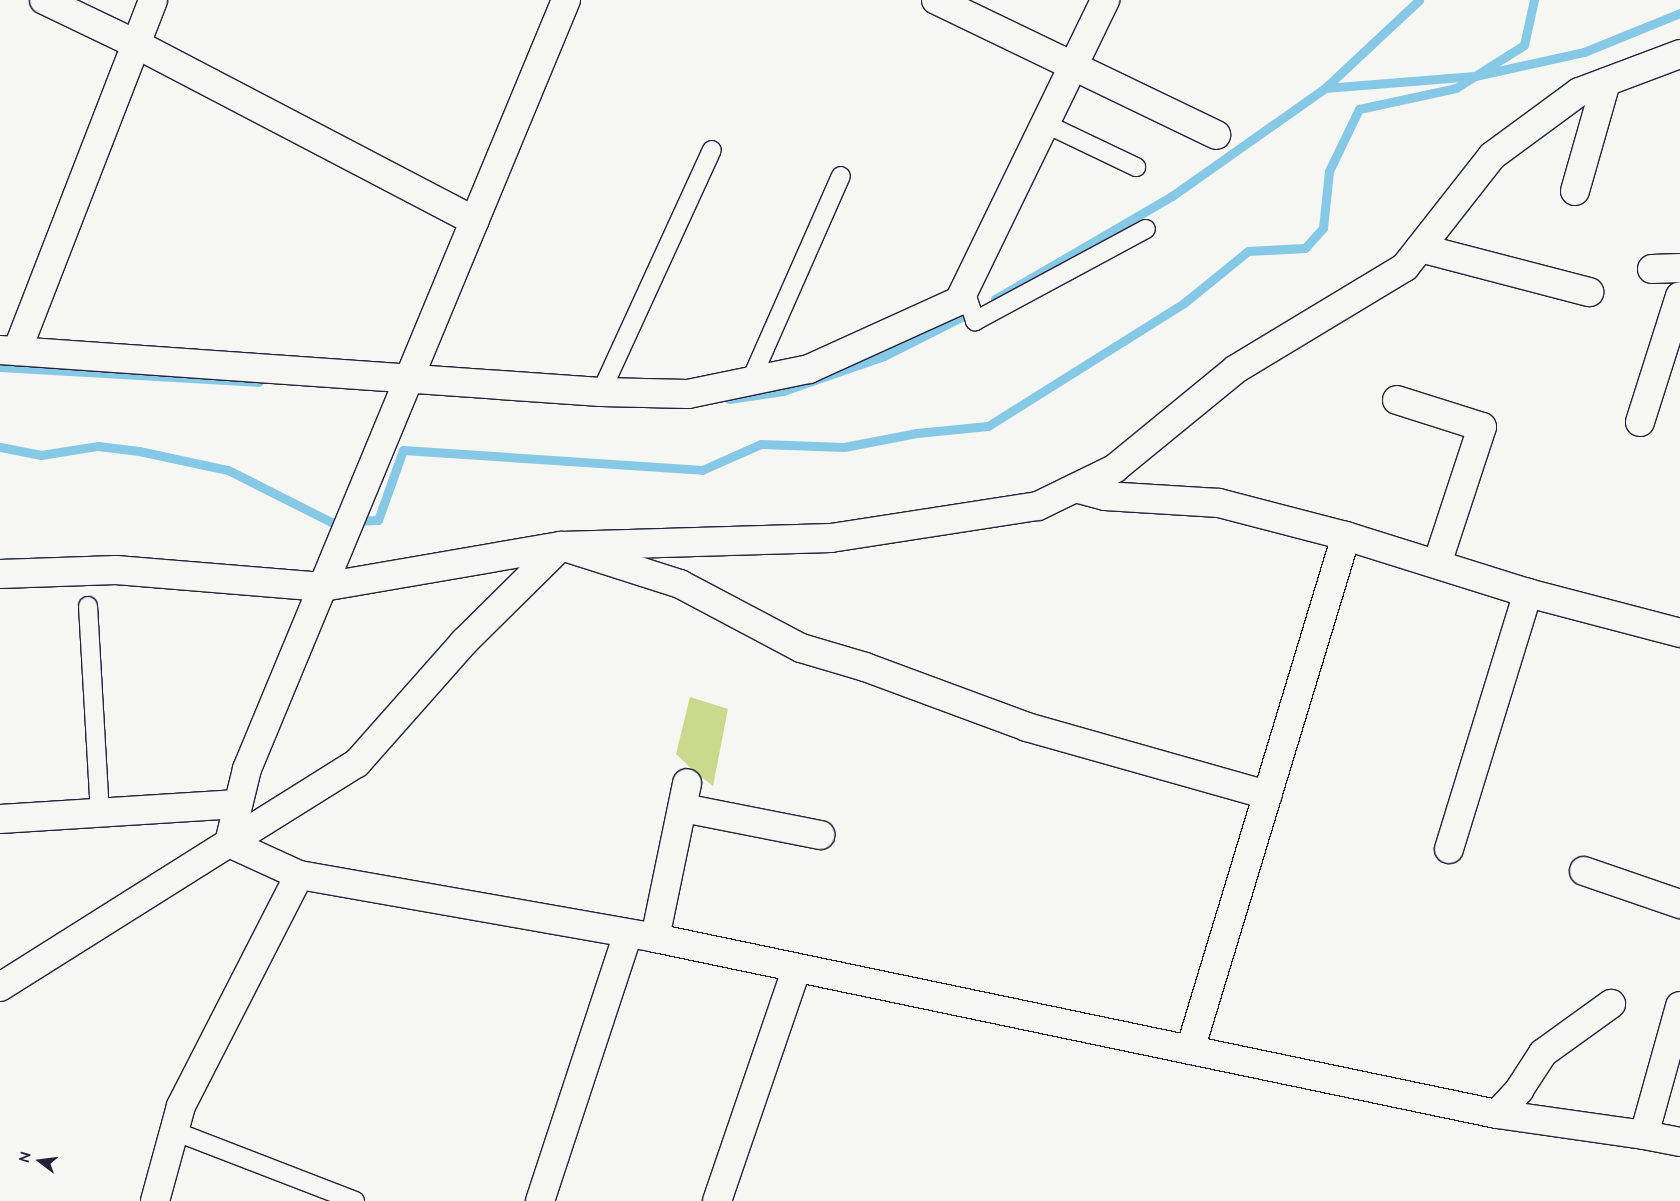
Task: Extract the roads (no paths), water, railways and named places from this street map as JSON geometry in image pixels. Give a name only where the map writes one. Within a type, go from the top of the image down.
[{"type":"street","points":[[44,0],[136,44],[474,221]]},
{"type":"street","points":[[153,0],[9,351],[404,389],[688,394],[809,369],[959,301],[1105,0]]},
{"type":"street","points":[[229,843],[247,769],[566,0]]},
{"type":"street","points":[[936,0],[1073,68],[1216,135]]},
{"type":"street","points":[[0,574],[116,570],[323,587],[561,546],[831,538],[1038,506],[1114,469],[1236,369],[1405,267],[1492,156],[1579,92],[1680,54]]},
{"type":"street","points":[[1575,191],[1606,82]]},
{"type":"street","points":[[1420,248],[1589,292]]},
{"type":"street","points":[[1652,269],[1680,268]]},
{"type":"street","points":[[1640,422],[1680,296]]},
{"type":"street","points":[[1397,400],[1482,427],[1437,564]]},
{"type":"street","points":[[1075,488],[1105,496],[1219,504],[1346,536],[1528,593],[1680,633]]},
{"type":"street","points":[[1190,1050],[1346,536]]},
{"type":"street","points":[[561,546],[680,584],[801,648],[865,667],[1027,727],[1268,795]]},
{"type":"street","points":[[0,987],[357,763],[464,642],[561,546]]},
{"type":"street","points":[[1449,849],[1528,593]]},
{"type":"street","points":[[656,938],[685,795],[820,835]]},
{"type":"street","points":[[0,819],[238,804]]},
{"type":"street","points":[[229,843],[299,875],[656,938],[1496,1114],[1644,1135],[1680,1142]]},
{"type":"street","points":[[1584,871],[1680,904]]},
{"type":"street","points":[[155,1201],[181,1106],[299,875]]},
{"type":"street","points":[[540,1201],[628,934]]},
{"type":"street","points":[[717,1201],[797,968]]},
{"type":"street","points":[[1496,1114],[1519,1090],[1543,1053],[1611,1004]]},
{"type":"street","points":[[1644,1135],[1680,1006]]},
{"type":"lane","points":[[1046,124],[1136,167]]},
{"type":"lane","points":[[601,392],[712,150]]},
{"type":"lane","points":[[750,382],[841,176]]},
{"type":"lane","points":[[965,290],[975,321],[1146,228]]},
{"type":"lane","points":[[88,606],[100,813]]},
{"type":"lane","points":[[174,1131],[355,1201]]},
{"type":"waterway","points":[[995,299],[1172,196],[1325,88],[1419,0]]},
{"type":"waterway","points":[[0,447],[41,455],[98,446],[139,451],[228,470],[331,522],[378,520],[403,450],[702,470],[761,444],[844,447],[917,433],[988,426],[1184,303],[1248,251],[1305,248],[1323,228],[1329,171],[1359,109],[1456,88],[1524,45],[1534,0]]},
{"type":"waterway","points":[[1325,88],[1475,76],[1584,52],[1680,13]]},
{"type":"waterway","points":[[729,399],[783,391],[884,356],[965,315]]},
{"type":"waterway","points":[[0,367],[259,382]]}]
